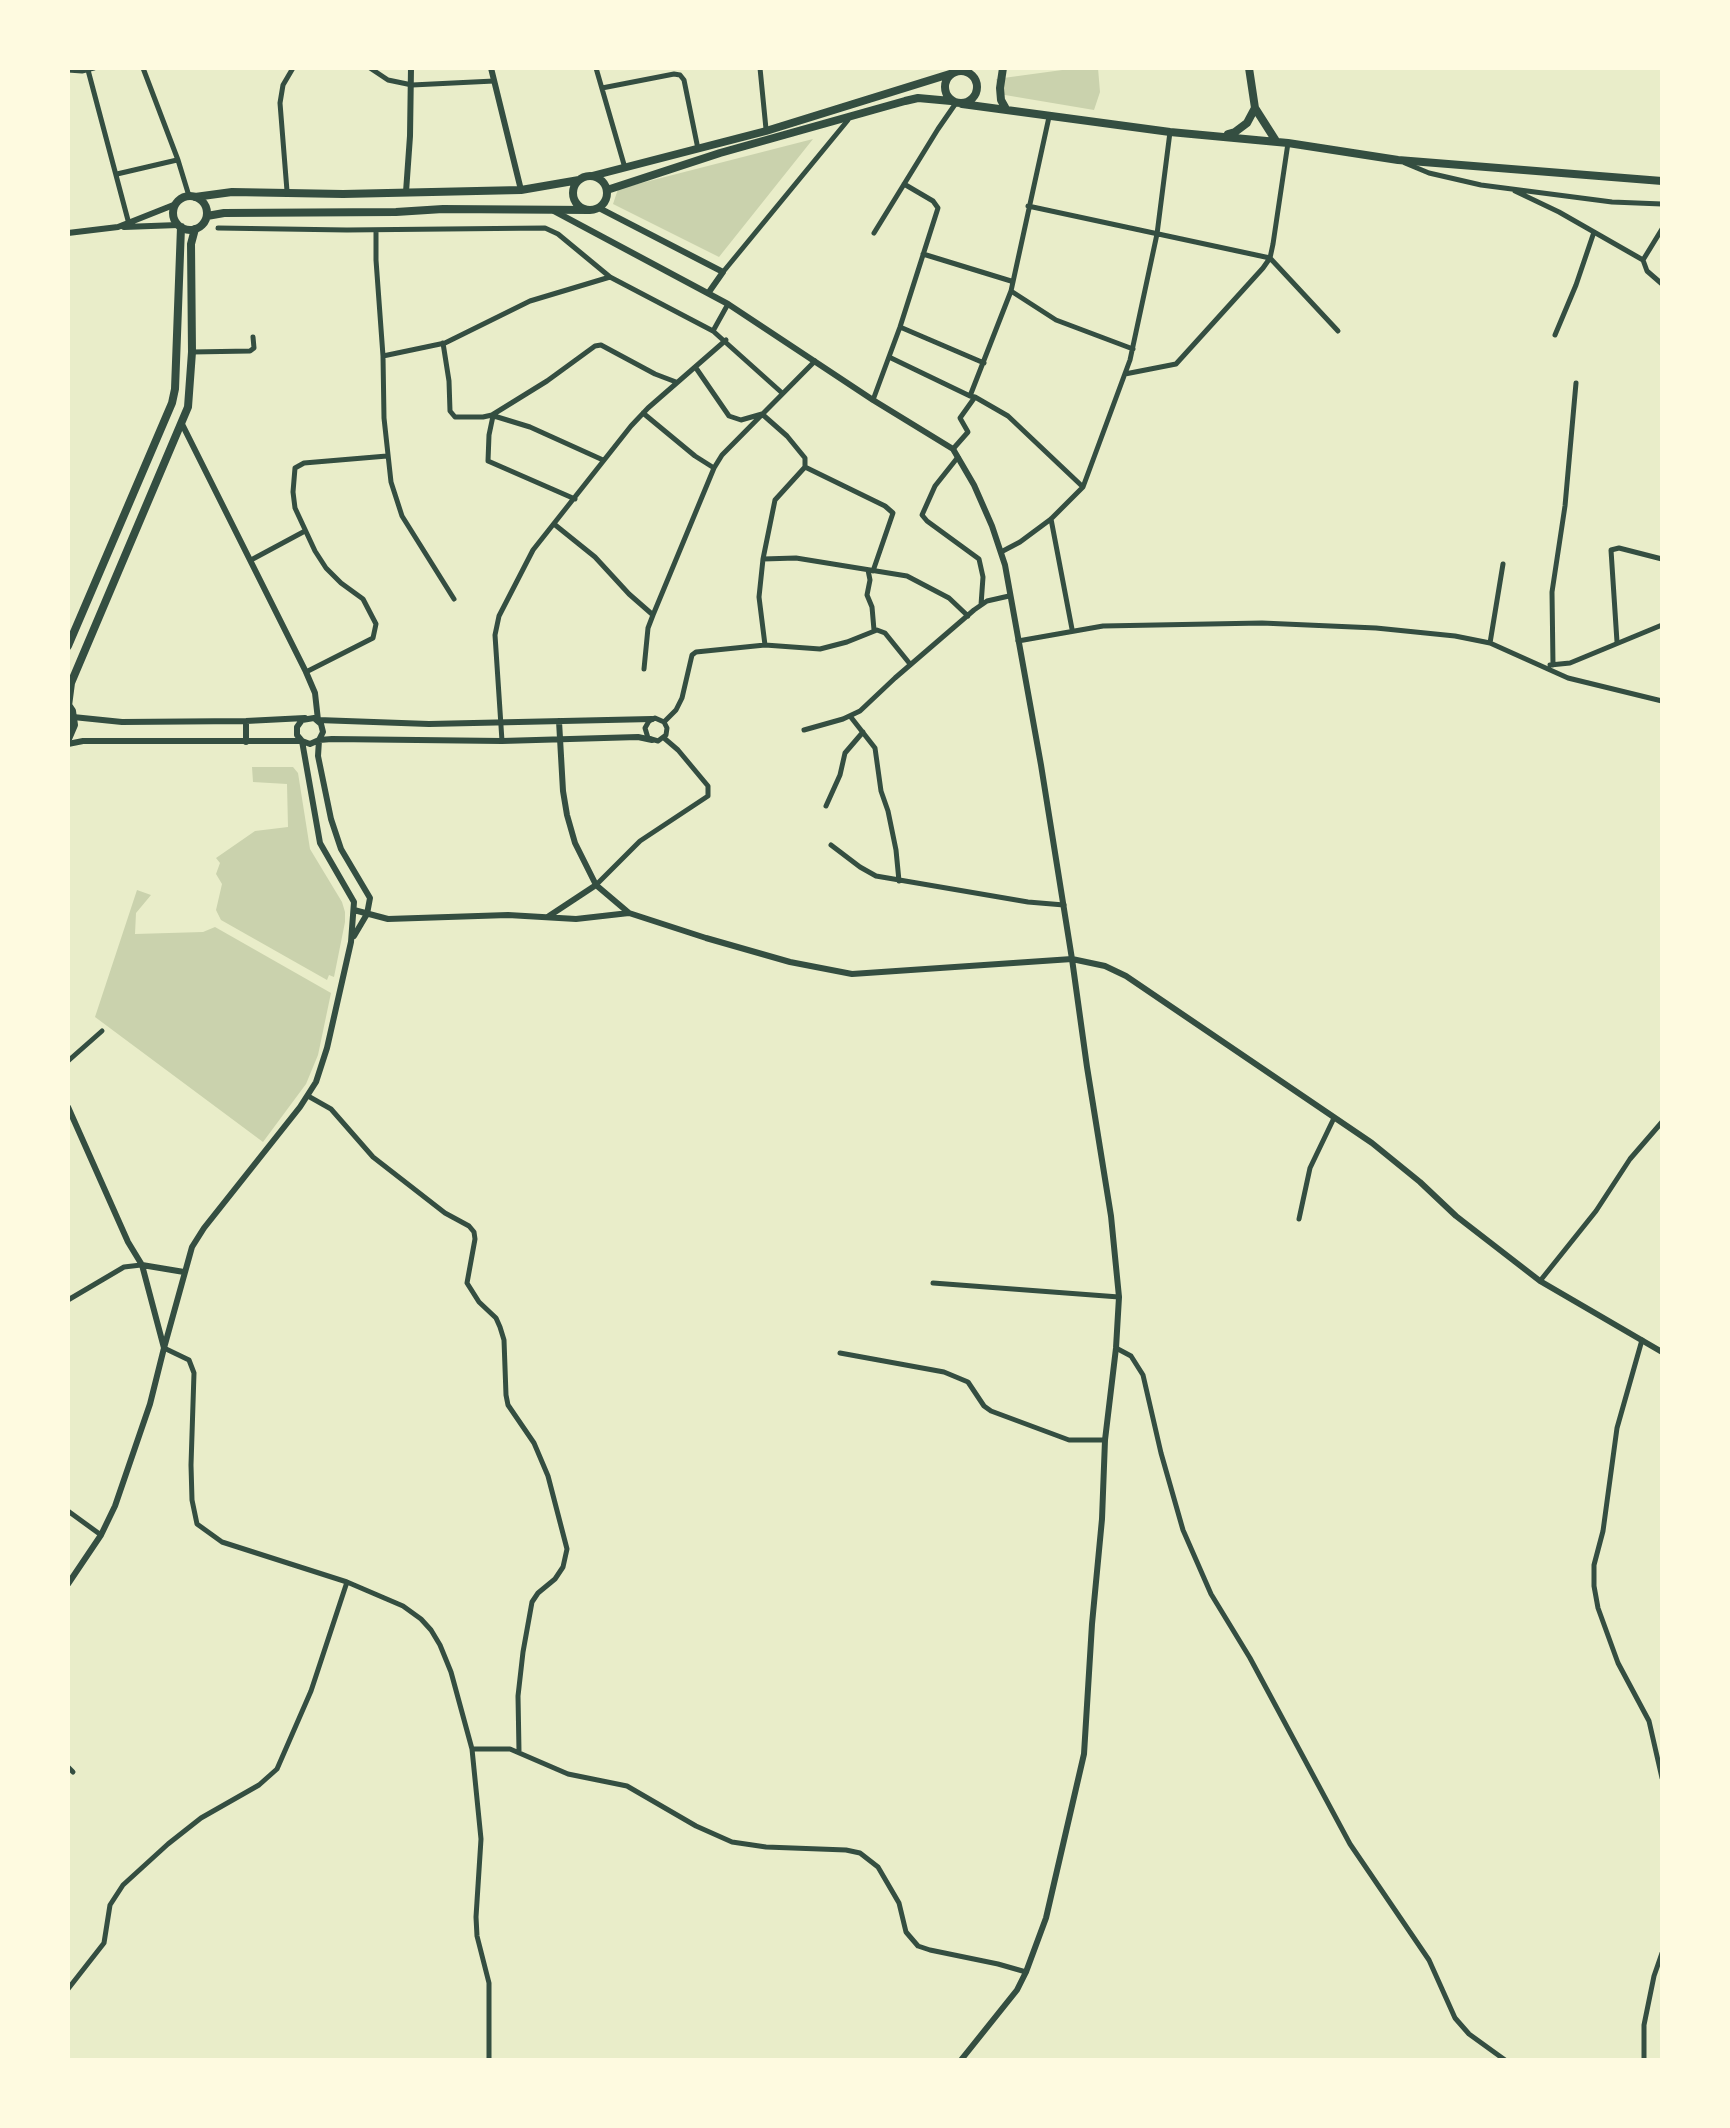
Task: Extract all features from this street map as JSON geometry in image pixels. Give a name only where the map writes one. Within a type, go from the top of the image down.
[{"type":"main road","points":[[68,646],[172,404],[179,226],[173,213],[176,204],[192,196],[232,192],[521,190],[579,180],[766,131],[957,71],[979,68]]},
{"type":"main road","points":[[1003,68],[1000,88],[1006,109]]},
{"type":"main road","points":[[1249,68],[1256,108],[1276,141]]},
{"type":"main road","points":[[957,71],[944,87],[957,103]]},
{"type":"main road","points":[[957,71],[972,75],[977,84],[972,100],[957,103]]},
{"type":"main road","points":[[607,190],[720,153],[918,98],[1170,132],[1288,142],[1398,160],[1662,181]]},
{"type":"main road","points":[[1220,137],[1242,128],[1256,108]]},
{"type":"main road","points":[[207,216],[443,209],[589,210],[600,208],[607,198],[602,180],[592,176]]},
{"type":"main road","points":[[579,180],[574,198],[589,210]]},
{"type":"main road","points":[[68,741],[74,725],[68,706],[71,683],[182,424],[191,390],[192,244],[195,230],[207,216],[204,203],[192,196]]},
{"type":"main road","points":[[179,226],[195,230]]},
{"type":"street","points":[[143,68],[192,196]]},
{"type":"street","points":[[288,194],[280,104],[283,85],[293,68]]},
{"type":"street","points":[[370,68],[388,80],[412,85],[494,81]]},
{"type":"street","points":[[406,192],[411,68]]},
{"type":"street","points":[[491,68],[521,190]]},
{"type":"street","points":[[596,68],[625,168]]},
{"type":"street","points":[[760,68],[766,131]]},
{"type":"street","points":[[68,70],[91,69],[129,225]]},
{"type":"street","points":[[602,88],[674,74],[683,77],[698,149]]},
{"type":"street","points":[[874,233],[957,103]]},
{"type":"street","points":[[953,449],[968,432],[960,418],[972,397],[1010,292],[1050,115]]},
{"type":"street","points":[[709,292],[851,116]]},
{"type":"street","points":[[1001,552],[1051,519],[1083,487],[1133,349],[1156,234],[1170,132]]},
{"type":"street","points":[[1126,374],[1176,364],[1270,258],[1288,142]]},
{"type":"street","points":[[117,174],[178,160]]},
{"type":"street","points":[[1398,160],[1456,180],[1612,202],[1662,204]]},
{"type":"street","points":[[872,400],[900,327],[937,206],[904,184]]},
{"type":"street","points":[[1508,188],[1643,260],[1647,271],[1662,284]]},
{"type":"street","points":[[129,225],[176,204]]},
{"type":"street","points":[[1028,206],[1270,258],[1338,331]]},
{"type":"street","points":[[600,208],[723,272]]},
{"type":"street","points":[[552,210],[709,292],[953,449],[974,485],[1001,552],[1064,905],[1111,1216],[1118,1297],[1084,1754],[1046,1918],[1026,1972],[962,2060]]},
{"type":"street","points":[[68,232],[129,225],[179,226]]},
{"type":"street","points":[[218,228],[546,228],[610,277],[713,330],[782,393]]},
{"type":"street","points":[[376,229],[387,456],[396,499],[402,516],[454,600]]},
{"type":"street","points":[[1643,260],[1662,229]]},
{"type":"street","points":[[1555,334],[1594,232]]},
{"type":"street","points":[[923,254],[1012,282]]},
{"type":"street","points":[[384,356],[443,343],[530,301],[610,277]]},
{"type":"street","points":[[1010,292],[1056,320],[1133,349]]},
{"type":"street","points":[[713,330],[728,304]]},
{"type":"street","points":[[900,327],[984,363]]},
{"type":"street","points":[[192,352],[250,351],[254,348],[253,337]]},
{"type":"street","points":[[502,741],[495,635],[499,616],[533,550],[643,413],[726,340]]},
{"type":"street","points":[[443,343],[452,415],[492,415],[601,345],[677,383]]},
{"type":"street","points":[[888,357],[1008,416],[1083,487]]},
{"type":"street","points":[[644,669],[648,628],[714,468],[722,455],[814,361]]},
{"type":"street","points":[[696,368],[729,416],[741,420],[762,414]]},
{"type":"street","points":[[1553,665],[1552,592],[1565,506],[1576,383]]},
{"type":"street","points":[[643,413],[714,468]]},
{"type":"street","points":[[762,414],[805,458],[805,467],[775,500],[759,597],[765,645]]},
{"type":"street","points":[[492,415],[530,427],[603,460]]},
{"type":"street","points":[[492,415],[488,461],[575,499]]},
{"type":"street","points":[[182,424],[315,693],[318,720],[323,728],[318,756],[330,818],[341,849],[370,898],[367,914],[351,942]]},
{"type":"street","points":[[306,672],[373,638],[376,628],[363,599],[326,568],[305,531],[293,492],[298,464],[387,456]]},
{"type":"street","points":[[958,457],[935,486],[922,515],[979,558],[983,569],[981,606]]},
{"type":"street","points":[[805,467],[885,506],[893,514],[871,571],[868,595],[874,630]]},
{"type":"street","points":[[1051,519],[1072,630]]},
{"type":"street","points":[[554,524],[595,556],[653,615]]},
{"type":"street","points":[[251,560],[305,531]]},
{"type":"street","points":[[1616,642],[1612,550],[1618,548],[1662,559]]},
{"type":"street","points":[[763,559],[796,558],[907,576],[949,598],[968,616]]},
{"type":"street","points":[[1490,644],[1503,564]]},
{"type":"street","points":[[804,730],[860,711],[968,616],[995,598],[1009,596]]},
{"type":"street","points":[[1018,641],[1072,630],[1134,624],[1376,628],[1456,636],[1490,644],[1568,678],[1662,700]]},
{"type":"street","points":[[1542,667],[1570,663],[1662,625]]},
{"type":"street","points":[[664,722],[682,698],[696,652],[765,645],[820,649],[874,630],[885,633],[910,664]]},
{"type":"street","points":[[850,716],[875,748],[899,881]]},
{"type":"street","points":[[68,741],[310,744],[318,740],[638,737],[658,741],[667,732],[658,718],[429,724],[306,718],[122,722],[73,717]]},
{"type":"street","points":[[68,1584],[100,1536],[114,1506],[150,1404],[192,1247],[308,1096],[328,1048],[351,942],[354,902],[320,843],[302,741],[296,730],[306,718]]},
{"type":"street","points":[[559,720],[567,815],[576,843],[596,884],[629,912],[790,962],[852,974],[1072,959],[1096,963],[1126,976],[1372,1143],[1456,1216],[1540,1281],[1662,1352]]},
{"type":"street","points":[[652,720],[645,728],[652,740]]},
{"type":"street","points":[[192,722],[192,741]]},
{"type":"street","points":[[246,722],[246,742]]},
{"type":"street","points":[[826,806],[845,753],[863,732]]},
{"type":"street","points":[[548,916],[596,884],[640,841],[708,796],[708,786],[664,738]]},
{"type":"street","points":[[831,845],[868,872],[899,881],[1064,905]]},
{"type":"street","points":[[354,910],[388,919],[463,915],[588,919],[629,912]]},
{"type":"street","points":[[68,1061],[102,1030]]},
{"type":"street","points":[[308,1096],[330,1109],[374,1157],[474,1232],[467,1282],[500,1326],[508,1405],[534,1443],[548,1476],[567,1549],[559,1574],[532,1602],[518,1696],[519,1752]]},
{"type":"street","points":[[68,1107],[70,1120],[142,1265],[164,1348],[188,1360],[194,1372],[191,1465],[197,1524],[222,1542],[347,1582],[402,1606],[421,1620],[440,1644],[472,1748],[481,1839],[477,1936],[488,1983],[490,2060]]},
{"type":"street","points":[[1298,1219],[1310,1168],[1334,1118]]},
{"type":"street","points":[[1540,1281],[1662,1122]]},
{"type":"street","points":[[68,1300],[124,1267],[142,1265],[184,1272]]},
{"type":"street","points":[[932,1284],[1118,1297]]},
{"type":"street","points":[[1642,1340],[1616,1428],[1594,1586],[1618,1662],[1648,1721],[1662,1778]]},
{"type":"street","points":[[1116,1348],[1131,1356],[1143,1375],[1160,1453],[1183,1530],[1211,1594],[1350,1844],[1430,1960],[1455,2018],[1505,2060]]},
{"type":"street","points":[[840,1353],[944,1372],[968,1382],[992,1411],[1069,1440],[1105,1440]]},
{"type":"street","points":[[68,1511],[100,1536]]},
{"type":"street","points":[[68,1989],[104,1943],[110,1905],[124,1885],[190,1827],[259,1784],[277,1768],[311,1692],[347,1582]]},
{"type":"street","points":[[472,1748],[496,1747],[519,1752],[568,1774],[627,1786],[732,1842],[860,1854],[885,1877],[899,1902],[906,1932],[918,1946],[1026,1972]]},
{"type":"street","points":[[1644,2060],[1644,2025],[1662,1953]]},
{"type":"green space","points":[[1098,68],[1100,92],[1094,110],[999,94],[996,79]]},
{"type":"green space","points":[[813,139],[719,257],[613,204],[618,189]]},
{"type":"green space","points":[[252,767],[293,767],[298,773],[310,849],[345,912],[334,977],[329,975],[327,980],[221,920],[216,910],[222,884],[216,874],[220,863],[216,858],[255,831],[288,827],[287,784],[253,782]]},
{"type":"green space","points":[[137,890],[151,895],[136,913],[135,934],[203,932],[215,927],[331,993],[318,1055],[306,1084],[263,1142],[95,1017]]}]
